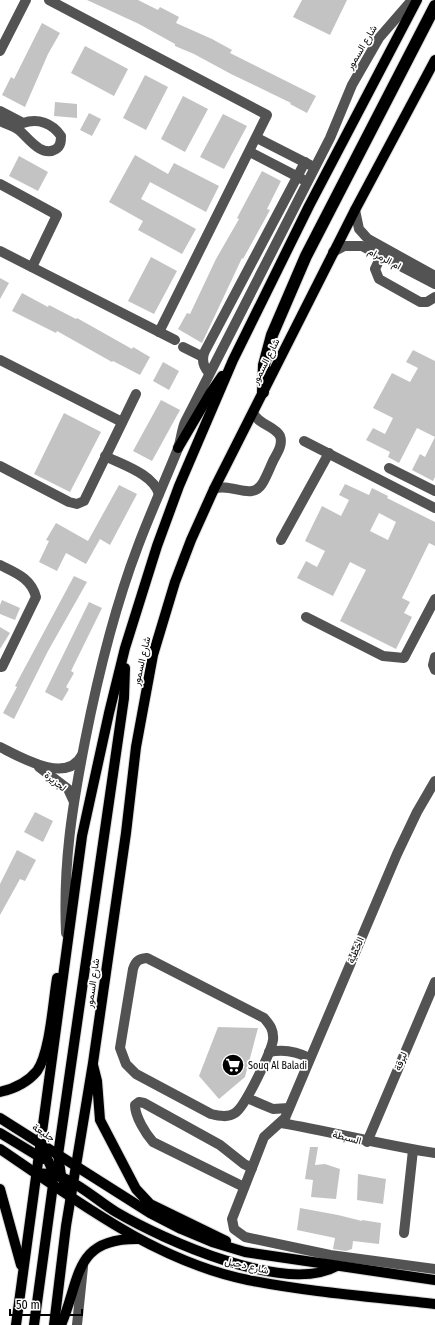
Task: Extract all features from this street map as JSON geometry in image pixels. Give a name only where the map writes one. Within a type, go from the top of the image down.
[{"type":"highway","points":[[263,392],[264,365],[272,335],[306,256],[435,6]]},
{"type":"main road","name":"شارع السمور","points":[[16,1325],[38,1156],[54,1054],[82,836],[108,713],[126,648],[157,546],[179,486],[233,360],[309,206],[417,0]]},
{"type":"main road","name":"شارع السمور","points":[[54,1325],[70,1197],[93,1063],[126,833],[136,747],[153,655],[175,582],[191,540],[214,489],[354,210],[435,60]]},
{"type":"main road","points":[[178,448],[211,392],[233,360]]},
{"type":"main road","points":[[34,1325],[124,698],[126,648]]},
{"type":"main road","points":[[0,1092],[18,1086],[32,1076],[40,1065],[45,1052],[58,975],[67,946]]},
{"type":"main road","points":[[93,1063],[98,1081],[99,1115],[102,1125],[140,1194],[150,1204],[245,1252]]},
{"type":"main road","name":"جليعة","points":[[0,1118],[40,1143]]},
{"type":"main road","points":[[0,1133],[56,1166],[70,1197]]},
{"type":"main road","points":[[40,1143],[56,1166],[73,1183],[110,1208],[141,1226],[173,1241],[221,1259],[248,1267],[302,1275],[324,1272],[337,1266]]},
{"type":"main road","points":[[0,1149],[70,1197]]},
{"type":"main road","points":[[36,1174],[56,1166],[76,1166]]},
{"type":"main road","name":"شارع دحيل","points":[[76,1166],[165,1222],[207,1240],[245,1252],[435,1280]]},
{"type":"main road","points":[[0,1189],[16,1243],[22,1275]]},
{"type":"main road","name":"شارع دحيل","points":[[70,1197],[106,1220],[141,1239],[187,1260],[248,1280],[435,1304]]},
{"type":"main road","points":[[61,1325],[74,1284],[83,1264],[90,1254],[105,1243],[120,1239],[141,1239]]},
{"type":"street","points":[[0,51],[26,0]]},
{"type":"street","points":[[48,0],[263,111],[267,115],[266,120],[159,332]]},
{"type":"street","name":"شارع السمور","points":[[67,946],[65,903],[66,854],[74,802],[96,685],[114,620],[138,547],[178,448],[183,426],[330,138],[352,85],[379,38],[412,0]]},
{"type":"street","points":[[0,111],[23,123],[33,120],[50,125],[61,136],[61,141],[54,151],[47,151],[31,143],[19,130],[0,121]]},
{"type":"street","points":[[257,138],[315,168]]},
{"type":"street","points":[[250,152],[308,182]]},
{"type":"street","points":[[209,373],[203,364],[203,357],[305,162]]},
{"type":"street","points":[[0,184],[57,215],[32,267]]},
{"type":"street","name":"ام الرمرام","points":[[354,210],[357,223],[363,234],[383,252],[435,284]]},
{"type":"street","name":"ام الرمرام","points":[[334,252],[344,246],[356,245],[383,252],[435,276]]},
{"type":"street","points":[[0,251],[175,340]]},
{"type":"street","points":[[383,252],[375,269],[376,276],[382,282],[420,302],[427,302],[435,297]]},
{"type":"street","points":[[183,347],[203,357]]},
{"type":"street","points":[[0,360],[122,422]]},
{"type":"street","points":[[0,466],[77,504],[84,501],[136,394]]},
{"type":"street","points":[[214,489],[227,486],[248,492],[257,489],[262,484],[279,449],[281,441],[276,431],[258,421],[252,413]]},
{"type":"street","points":[[304,441],[435,508]]},
{"type":"street","points":[[282,540],[329,453]]},
{"type":"street","points":[[105,456],[149,479],[156,486],[159,494]]},
{"type":"street","points":[[389,468],[435,491]]},
{"type":"street","points":[[149,479],[160,477],[168,472]]},
{"type":"street","points":[[0,565],[25,578],[34,588],[36,597],[2,667],[0,668]]},
{"type":"street","points":[[306,617],[383,656],[404,658],[435,599]]},
{"type":"street","points":[[435,657],[433,666],[435,670]]},
{"type":"street","name":"لجزيرة","points":[[0,748],[49,768],[72,765],[79,760],[83,753]]},
{"type":"street","name":"لجزيرة","points":[[34,763],[68,789],[74,802]]},
{"type":"street","name":"الخطية","points":[[281,1123],[289,1108],[400,847],[435,781]]},
{"type":"street","points":[[147,958],[264,1018],[272,1026],[273,1039],[269,1052],[247,1098],[236,1113],[224,1117],[211,1114],[136,1074],[126,1064],[120,1048],[135,963],[139,959],[147,958]]},
{"type":"street","name":"لبرقة","points":[[367,1142],[401,1058],[432,1001],[435,982]]},
{"type":"street","points":[[269,1052],[286,1050],[309,1058]]},
{"type":"street","points":[[247,1098],[268,1108],[278,1110],[289,1108]]},
{"type":"street","points":[[244,1187],[154,1142],[146,1134],[135,1110],[135,1106],[138,1102],[144,1103],[220,1145],[244,1164],[252,1168]]},
{"type":"street","points":[[281,1123],[267,1133],[232,1219],[234,1228],[241,1235],[330,1255],[435,1269]]},
{"type":"street","name":"السبطة","points":[[281,1123],[318,1129],[367,1142],[413,1150],[435,1152]]},
{"type":"street","points":[[404,1233],[413,1150]]},
{"type":"street","points":[[77,1325],[83,1264]]},
{"type":"building","points":[[87,0],[138,0],[158,10],[160,7],[179,17],[176,23],[212,39],[232,50],[230,53],[316,96],[307,113],[290,104],[291,103],[175,46],[175,44],[139,24]]},
{"type":"building","points":[[302,0],[347,0],[330,35],[293,17]]},
{"type":"building","points":[[42,23],[60,33],[48,54],[25,107],[2,95],[11,77],[14,79]]},
{"type":"building","points":[[85,46],[128,69],[114,96],[71,73]]},
{"type":"building","points":[[145,75],[168,87],[146,130],[123,118]]},
{"type":"building","points":[[183,96],[208,109],[185,152],[161,139]]},
{"type":"building","points":[[55,102],[77,104],[77,118],[54,116]]},
{"type":"building","points":[[89,113],[101,119],[92,136],[80,130]]},
{"type":"building","points":[[223,114],[247,126],[224,169],[200,157]]},
{"type":"building","points":[[135,155],[168,174],[174,163],[219,186],[206,212],[150,182],[141,199],[196,229],[182,254],[138,230],[143,221],[109,202]]},
{"type":"building","points":[[19,156],[48,172],[38,191],[9,176]]},
{"type":"building","points":[[262,171],[281,181],[267,209],[270,210],[243,259],[242,258],[202,343],[178,329],[187,313],[190,314],[216,259],[239,219],[237,218]]},
{"type":"building","points":[[151,257],[177,271],[154,314],[128,301]]},
{"type":"building","points":[[0,278],[9,283],[0,299]]},
{"type":"building","points":[[22,293],[48,307],[49,305],[76,319],[77,318],[132,349],[133,347],[150,357],[140,375],[113,361],[112,362],[57,331],[56,333],[12,311]]},
{"type":"building","points":[[413,350],[435,361],[435,437],[417,428],[399,463],[388,457],[390,452],[366,440],[373,428],[385,434],[393,418],[373,408],[392,373],[410,382],[418,368],[406,362]]},
{"type":"building","points":[[163,362],[179,371],[169,390],[153,381]]},
{"type":"building","points":[[161,400],[180,410],[152,461],[133,451]]},
{"type":"building","points":[[64,413],[101,432],[70,492],[34,474]]},
{"type":"building","points":[[435,437],[435,477],[433,481],[412,470],[420,454],[425,457]]},
{"type":"building","points":[[345,484],[369,495],[372,488],[388,496],[387,498],[435,522],[435,546],[429,543],[402,598],[410,602],[404,613],[412,617],[396,649],[340,621],[366,570],[350,562],[333,596],[297,578],[306,561],[317,567],[325,551],[305,541],[322,506],[341,516],[349,500],[339,495]],"holes":[[[379,513],[396,522],[388,540],[370,531]]]},
{"type":"building","points":[[119,485],[137,494],[110,545],[100,539],[86,564],[66,553],[57,571],[39,562],[49,541],[46,540],[56,523],[88,541]]},
{"type":"building","points":[[74,576],[87,582],[48,651],[14,719],[3,713],[17,687],[15,686]]},
{"type":"building","points":[[2,600],[20,608],[15,620],[0,614],[0,605]]},
{"type":"building","points":[[89,602],[102,608],[71,671],[74,673],[66,687],[69,689],[62,701],[45,692]]},
{"type":"building","points":[[0,627],[10,633],[0,649]]},
{"type":"building","points":[[35,812],[53,821],[43,842],[24,832]]},
{"type":"building","points":[[17,850],[36,860],[25,881],[20,879],[0,915],[0,884]]},
{"type":"building","points":[[218,1027],[258,1028],[245,1077],[219,1099],[199,1076]]},
{"type":"building","points":[[310,1147],[318,1147],[315,1165],[325,1164],[340,1169],[336,1199],[311,1197],[313,1180],[305,1179]]},
{"type":"building","points":[[358,1174],[386,1179],[383,1204],[357,1200]]},
{"type":"building","points":[[300,1208],[362,1221],[381,1223],[379,1244],[353,1241],[352,1249],[346,1251],[333,1249],[335,1238],[297,1230]]},
{"type":"place","name":"Souq Al Baladi","points":[[233,1065]]}]
